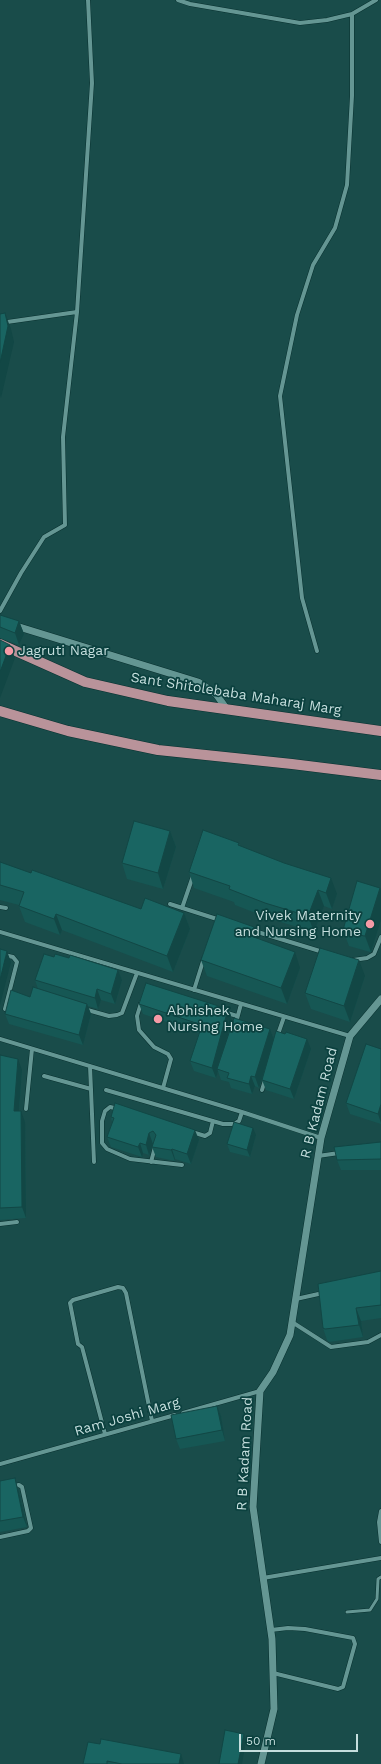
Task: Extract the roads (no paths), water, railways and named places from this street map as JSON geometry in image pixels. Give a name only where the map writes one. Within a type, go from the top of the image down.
[{"type":"main road","name":"Sant Shitolebaba Maharaj Marg","points":[[0,644],[85,682],[168,701],[381,731]]},
{"type":"main road","points":[[0,711],[68,731],[158,750],[381,775]]},
{"type":"street","points":[[0,611],[21,573],[44,537],[65,525],[63,437],[77,312],[92,83],[88,0]]},
{"type":"street","points":[[178,0],[190,4],[300,23],[327,20],[352,14],[376,0]]},
{"type":"street","points":[[317,651],[302,598],[280,396],[297,315],[313,265],[335,228],[347,185],[352,96],[352,14]]},
{"type":"street","points":[[0,323],[77,312]]},
{"type":"street","points":[[0,621],[198,682],[216,694],[226,708]]},
{"type":"street","points":[[182,908],[194,870]]},
{"type":"street","points":[[170,904],[223,921]]},
{"type":"street","points":[[0,907],[6,908]]},
{"type":"street","points":[[213,926],[216,918]]},
{"type":"street","points":[[244,927],[330,955]]},
{"type":"street","points":[[0,932],[350,1036]]},
{"type":"street","points":[[350,961],[367,958],[374,954],[380,946],[381,937]]},
{"type":"street","points":[[322,958],[324,953]]},
{"type":"street","points":[[0,954],[13,957],[17,962],[6,1009]]},
{"type":"street","points":[[194,990],[204,956]]},
{"type":"street","points":[[79,1007],[109,1016],[122,1013],[137,973]]},
{"type":"street","name":"R B Kadam Road","points":[[261,1764],[274,1709],[271,1630],[253,1507],[260,1391],[276,1366],[290,1335],[321,1138],[350,1036],[381,999]]},
{"type":"street","points":[[141,1002],[137,1016],[139,1030],[154,1047],[168,1054],[171,1059],[163,1088]]},
{"type":"street","points":[[235,1024],[241,1004]]},
{"type":"street","points":[[222,1012],[237,1016]]},
{"type":"street","points":[[275,1046],[284,1017]]},
{"type":"street","points":[[0,1039],[242,1112],[321,1138]]},
{"type":"street","points":[[26,1109],[32,1049]]},
{"type":"street","points":[[90,1066],[94,1162]]},
{"type":"street","points":[[262,1090],[266,1075]]},
{"type":"street","points":[[44,1076],[90,1089]]},
{"type":"street","points":[[106,1090],[222,1124],[234,1124],[239,1121],[242,1112]]},
{"type":"street","points":[[124,1111],[110,1107],[105,1111],[102,1121],[102,1143],[107,1149],[130,1159],[182,1166]]},
{"type":"street","points":[[183,1129],[205,1136],[210,1134],[213,1121]]},
{"type":"street","points":[[151,1162],[156,1144]]},
{"type":"street","points":[[318,1156],[346,1153]]},
{"type":"street","points":[[0,1224],[17,1222]]},
{"type":"street","points":[[105,1434],[82,1347],[78,1344],[70,1303],[73,1300],[118,1287],[123,1288],[126,1293],[152,1421]]},
{"type":"street","points":[[296,1299],[327,1292]]},
{"type":"street","points":[[292,1322],[331,1347],[368,1342],[381,1335]]},
{"type":"street","name":"Ram Joshi Marg","points":[[0,1464],[260,1391]]},
{"type":"street","points":[[0,1537],[28,1531],[31,1528],[22,1487],[19,1485],[6,1488]]},
{"type":"street","points":[[381,1511],[381,1542]]},
{"type":"street","points":[[263,1578],[381,1558]]},
{"type":"street","points":[[271,1630],[288,1628],[305,1629],[353,1638],[355,1644],[343,1687],[338,1689],[273,1673]]},
{"type":"lane","points":[[347,1612],[370,1610],[377,1600],[378,1579],[381,1577]]},
{"type":"place","name":"Jagruti Nagar","points":[[9,651]]},
{"type":"place","name":"Vivek Maternity and Nursing Home","points":[[370,924]]},
{"type":"place","name":"Abhishek Nursing Home","points":[[158,1019]]}]
